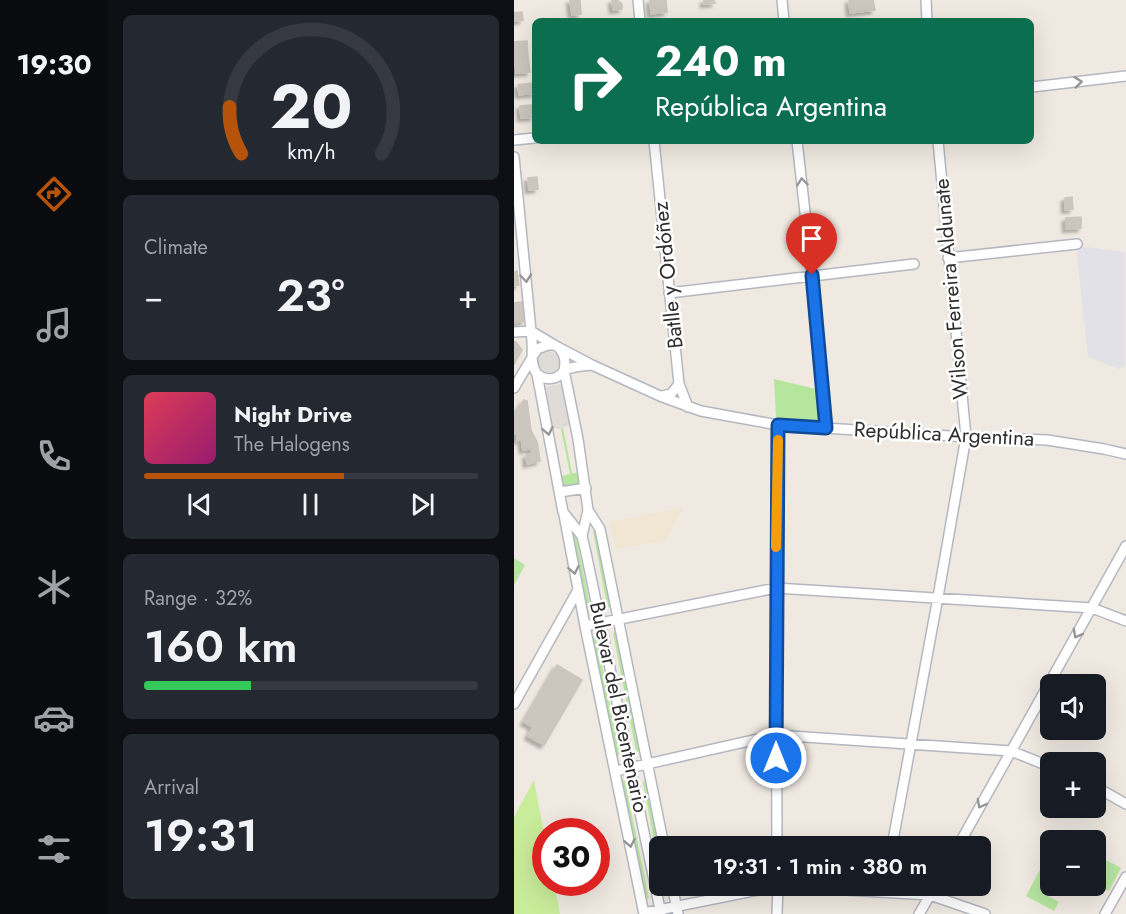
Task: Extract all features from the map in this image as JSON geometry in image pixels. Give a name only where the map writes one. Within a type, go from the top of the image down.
[{"type":"street","points":[[638,0],[640,18]]},
{"type":"street","points":[[782,0],[784,18]]},
{"type":"street","points":[[926,0],[927,18]]},
{"type":"street","points":[[1034,87],[1126,76]]},
{"type":"street","points":[[514,140],[532,138]]},
{"type":"street","name":"Batlle y Ordóñez","points":[[654,144],[679,384],[688,406]]},
{"type":"street","points":[[797,144],[826,428]]},
{"type":"street","name":"Wilson Ferreira Aldunate","points":[[894,836],[966,437],[938,144]]},
{"type":"street","name":"Bulevar del Bicentenario","points":[[514,157],[531,331],[532,364],[537,374],[564,512],[583,536]]},
{"type":"street","points":[[948,258],[1077,244]]},
{"type":"street","points":[[669,293],[914,264]]},
{"type":"street","points":[[514,332],[531,331]]},
{"type":"street","name":"República Argentina","points":[[531,331],[592,365],[660,396],[701,411],[778,425],[1047,440],[1126,454]]},
{"type":"street","points":[[515,387],[537,349],[554,345]]},
{"type":"street","name":"Bulevar del Bicentenario","points":[[554,345],[563,352],[565,359],[586,488],[588,510],[583,536],[661,912]]},
{"type":"street","points":[[515,387],[537,374],[547,379],[576,366],[592,365]]},
{"type":"street","points":[[660,396],[671,394],[679,384]]},
{"type":"street","points":[[777,836],[778,425]]},
{"type":"street","points":[[560,492],[586,488]]},
{"type":"street","points":[[588,510],[600,529],[662,836]]},
{"type":"street","points":[[564,512],[644,914],[677,910],[736,896]]},
{"type":"street","points":[[964,836],[1126,546]]},
{"type":"street","points":[[585,626],[776,588],[1092,608],[1126,621]]},
{"type":"street","points":[[514,704],[578,590]]},
{"type":"street","points":[[616,771],[776,735],[1011,751],[1040,763]]},
{"type":"street","points":[[1106,793],[1126,804]]},
{"type":"street","points":[[1105,914],[1126,878]]},
{"type":"street","points":[[777,914],[778,896]]},
{"type":"street","points":[[919,914],[929,896]]},
{"type":"street","points":[[933,896],[985,914]]},
{"type":"shaded area","points":[[1078,246],[1125,252],[1125,366],[1120,369],[1088,357],[1077,255]]},
{"type":"shaded area","points":[[544,351],[552,351],[559,358],[559,366],[552,373],[544,373],[537,366],[537,358]]},
{"type":"shaded area","points":[[562,384],[572,423],[561,429],[552,428],[545,388]]},
{"type":"shaded area","points":[[683,508],[665,540],[616,549],[610,522]]},
{"type":"green space","points":[[774,379],[816,389],[819,417],[816,422],[776,418]]},
{"type":"green space","points":[[563,428],[572,473],[579,473],[580,485],[563,487],[562,476],[570,474],[561,429]]},
{"type":"green space","points":[[593,531],[596,531],[610,608],[607,606]]},
{"type":"green space","points":[[576,536],[591,610],[588,613],[571,537]]},
{"type":"green space","points":[[514,558],[525,565],[514,585]]},
{"type":"green space","points":[[615,632],[641,751],[638,752],[613,633]]},
{"type":"green space","points":[[594,636],[620,754],[618,756],[616,756],[592,638]]},
{"type":"green space","points":[[534,780],[541,818],[532,818],[532,896],[557,896],[560,914],[514,914],[514,817]]},
{"type":"green space","points":[[623,780],[649,898],[647,900],[644,899],[621,782]]},
{"type":"green space","points":[[647,781],[658,836],[653,836],[643,782]]},
{"type":"green space","points":[[1106,860],[1121,868],[1109,891],[1106,890]]},
{"type":"green space","points":[[1040,870],[1040,896],[1048,896],[1059,902],[1054,911],[1026,896]]},
{"type":"building","points":[[570,0],[580,0],[581,14],[572,15]]},
{"type":"building","points":[[612,0],[617,0],[622,4],[622,9],[613,10]]},
{"type":"building","points":[[650,0],[666,0],[667,12],[651,14]]},
{"type":"building","points":[[704,0],[714,0],[715,3],[704,4]]},
{"type":"building","points":[[849,0],[873,0],[875,10],[850,13]]},
{"type":"building","points":[[522,12],[523,20],[514,21],[514,13]]},
{"type":"building","points":[[527,41],[528,56],[515,58],[514,42]]},
{"type":"building","points":[[528,56],[530,72],[516,73],[515,58]]},
{"type":"building","points":[[532,83],[532,93],[519,95],[518,85]]},
{"type":"building","points":[[532,105],[532,117],[521,118],[520,106]]},
{"type":"building","points":[[537,177],[538,189],[529,190],[528,178]]},
{"type":"building","points":[[1072,197],[1073,209],[1065,210],[1065,198]]},
{"type":"building","points":[[1081,217],[1081,228],[1066,229],[1066,218]]},
{"type":"building","points":[[517,271],[519,285],[514,286],[514,272]]},
{"type":"building","points":[[523,302],[525,321],[514,323],[514,303]]},
{"type":"building","points":[[514,342],[522,350],[514,364]]},
{"type":"building","points":[[524,400],[527,401],[531,430],[517,435],[514,433],[514,417]]},
{"type":"building","points":[[531,430],[538,447],[523,450],[521,438],[517,441],[517,435]]},
{"type":"building","points":[[538,447],[540,461],[527,464],[526,455],[532,454],[531,449]]},
{"type":"building","points":[[557,665],[582,680],[544,745],[528,736],[533,727],[524,722]]},
{"type":"slow traffic","points":[[776,547],[778,440]]},
{"type":"route","points":[[776,758],[778,425],[826,428],[812,275]]}]
